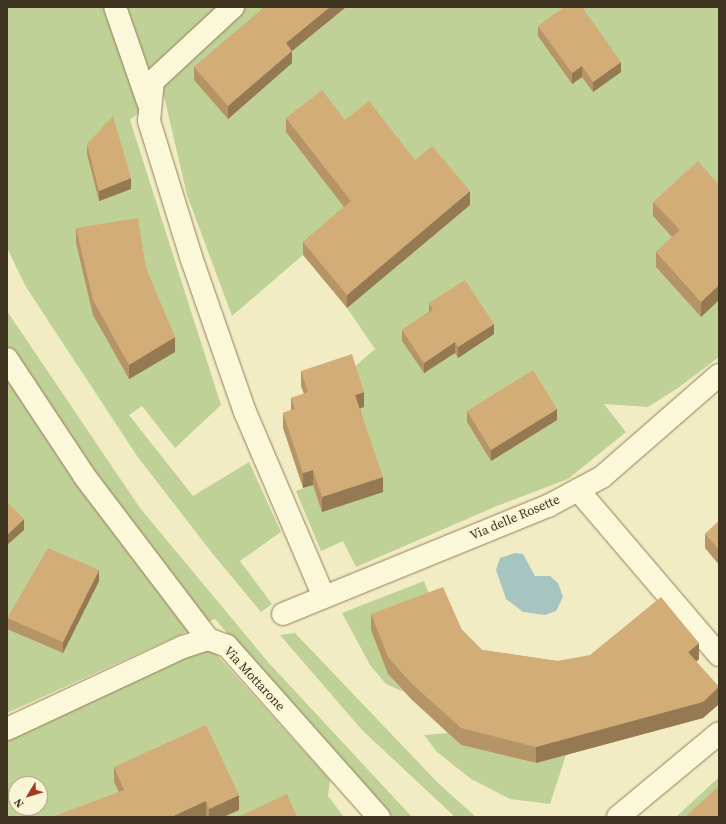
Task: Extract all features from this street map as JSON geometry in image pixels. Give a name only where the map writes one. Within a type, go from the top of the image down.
[{"type":"street","points":[[115,7],[150,109]]},
{"type":"street","points":[[233,7],[153,81],[149,121],[189,249],[245,412],[324,597]]},
{"type":"street","points":[[7,359],[85,477],[208,639]]},
{"type":"street","name":"Via delle Rosette","points":[[283,614],[548,506],[602,477],[719,374]]},
{"type":"street","points":[[578,490],[719,655]]},
{"type":"street","name":"Via Mottarone","points":[[7,729],[183,647],[208,639],[227,646],[379,817]]},
{"type":"street","points":[[618,817],[719,732]]},
{"type":"green space","points":[[7,7],[719,7],[719,357],[678,388],[648,407],[604,404],[626,432],[568,479],[497,506],[356,567],[343,541],[321,551],[296,491],[313,485],[323,512],[366,445],[352,369],[375,349],[347,308],[470,205],[303,255],[232,316],[187,195],[163,92],[130,120],[221,405],[175,448],[142,406],[129,415],[193,496],[249,462],[281,532],[240,561],[272,604],[261,612],[212,553],[137,456],[26,287],[7,248]]},
{"type":"green space","points":[[7,311],[140,508],[268,662],[412,817],[393,817],[363,788],[215,619],[7,713]]},
{"type":"green space","points":[[424,581],[434,607],[388,674],[404,692],[386,684],[370,665],[342,613]]},
{"type":"green space","points":[[295,633],[438,783],[476,817],[455,817],[362,730],[280,635]]},
{"type":"green space","points":[[206,649],[216,654],[330,780],[328,796],[344,817],[7,817],[7,738],[186,655]]},
{"type":"green space","points":[[448,733],[461,745],[536,763],[566,755],[550,804],[510,799],[471,779],[437,752],[424,735]]},
{"type":"green space","points":[[719,777],[719,817],[676,817]]},
{"type":"water","points":[[515,553],[523,554],[535,576],[550,576],[558,583],[563,597],[556,611],[545,615],[523,612],[506,599],[496,570],[500,558]]},
{"type":"building","points":[[265,7],[330,7],[286,43],[292,51],[228,106],[194,67]]},
{"type":"building","points":[[564,7],[582,7],[621,62],[593,82],[582,66],[572,73],[538,26]]},
{"type":"building","points":[[322,90],[345,120],[369,101],[415,160],[432,146],[470,191],[347,295],[303,242],[351,201],[286,118]]},
{"type":"building","points":[[113,116],[131,178],[99,191],[87,144]]},
{"type":"building","points":[[698,161],[719,185],[719,285],[701,302],[656,252],[680,230],[653,202]]},
{"type":"building","points":[[138,218],[146,268],[175,337],[129,365],[93,300],[76,228]]},
{"type":"building","points":[[465,280],[494,324],[458,347],[455,342],[424,363],[402,330],[433,310],[429,303]]},
{"type":"building","points":[[352,354],[364,392],[355,395],[383,477],[322,497],[313,470],[303,473],[283,413],[295,409],[291,398],[308,392],[301,371]]},
{"type":"building","points":[[533,370],[557,409],[491,450],[467,411]]},
{"type":"building","points":[[7,502],[24,519],[7,535]]},
{"type":"building","points":[[719,521],[719,550],[705,534]]},
{"type":"building","points":[[48,548],[99,570],[63,642],[7,618]]},
{"type":"building","points":[[443,587],[462,630],[482,650],[557,661],[590,655],[661,597],[699,643],[688,652],[719,687],[703,702],[536,747],[461,728],[411,683],[388,657],[371,614]]},
{"type":"building","points":[[206,725],[239,795],[209,809],[206,801],[171,817],[52,817],[124,790],[114,767]]},
{"type":"building","points":[[719,786],[719,817],[685,817]]},
{"type":"building","points":[[287,794],[297,817],[238,817]]}]
